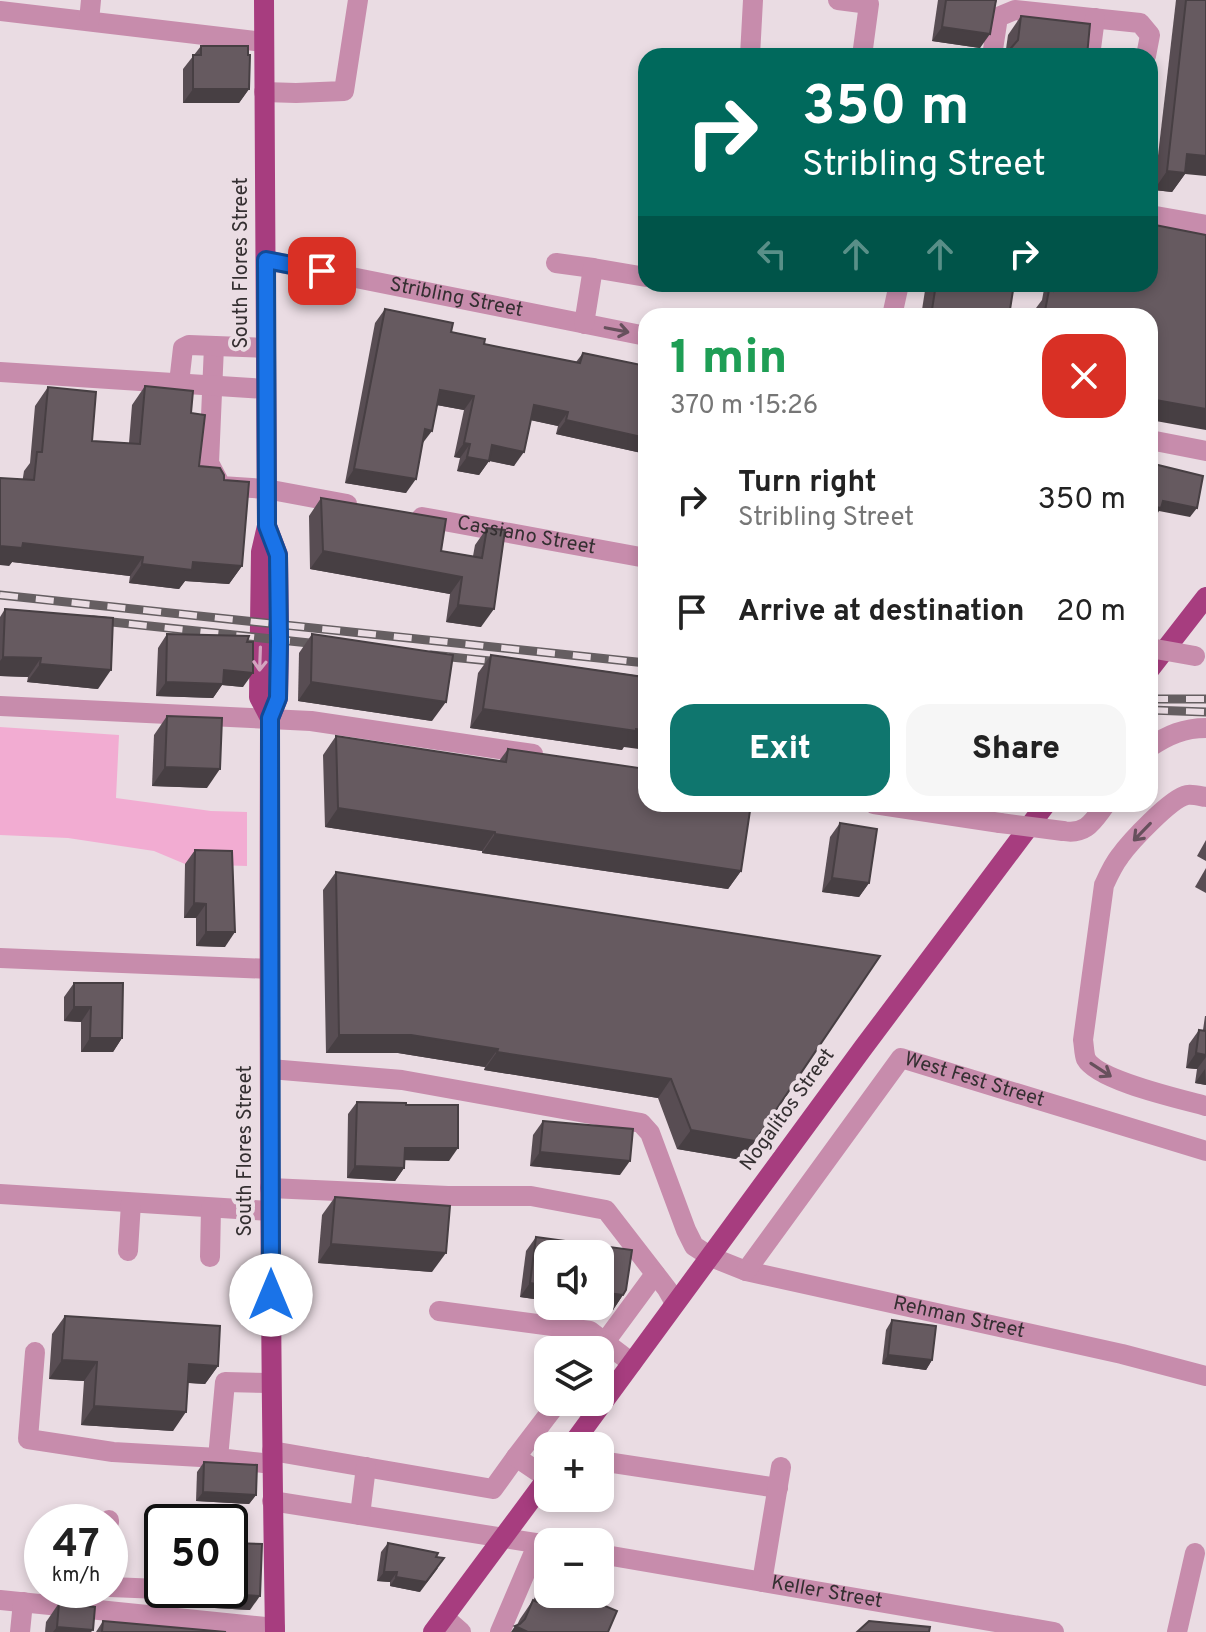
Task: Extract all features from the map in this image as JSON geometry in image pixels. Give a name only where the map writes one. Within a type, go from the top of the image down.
[{"type":"main road","name":"South Flores Street","points":[[264,0],[266,489],[267,526],[278,555],[279,641],[278,698],[270,718],[270,1211],[275,1630]]},
{"type":"main road","points":[[1158,659],[1206,597]]},
{"type":"main road","name":"Nogalitos Street","points":[[581,1432],[1040,812]]},
{"type":"main road","points":[[439,1624],[534,1496]]},
{"type":"street","points":[[89,21],[91,0]]},
{"type":"street","points":[[264,92],[344,91],[358,0]]},
{"type":"street","points":[[750,48],[753,0]]},
{"type":"street","points":[[838,0],[869,4],[863,48]]},
{"type":"street","points":[[993,48],[998,17],[1015,10],[1140,23],[1150,35],[1148,48]]},
{"type":"street","points":[[0,11],[264,42]]},
{"type":"street","points":[[1091,48],[1095,18]]},
{"type":"street","points":[[1158,216],[1206,225]]},
{"type":"street","name":"Stribling Street","points":[[266,260],[638,334]]},
{"type":"street","points":[[556,263],[638,276]]},
{"type":"street","points":[[584,324],[593,268]]},
{"type":"street","points":[[179,383],[183,348],[189,345],[266,348]]},
{"type":"street","points":[[214,346],[209,463],[221,486],[266,489],[359,506]]},
{"type":"street","points":[[0,372],[266,389]]},
{"type":"street","points":[[1158,442],[1206,451]]},
{"type":"street","name":"Cassiano Street","points":[[405,514],[638,557]]},
{"type":"street","points":[[1158,649],[1201,654]]},
{"type":"street","points":[[0,706],[311,721],[555,757]]},
{"type":"street","points":[[1158,742],[1189,728],[1206,728]]},
{"type":"street","points":[[1206,797],[1187,795],[1171,804],[1121,853],[1111,869],[1104,885],[1083,1040],[1086,1059],[1097,1070],[1123,1082],[1206,1106]]},
{"type":"street","points":[[927,812],[1073,833],[1086,828],[1099,812]]},
{"type":"street","points":[[0,958],[270,969]]},
{"type":"street","name":"West Fest Street","points":[[746,1271],[901,1058],[1206,1151]]},
{"type":"street","points":[[270,1069],[402,1080],[641,1123],[650,1133],[694,1246],[711,1257]]},
{"type":"street","points":[[270,1188],[448,1196],[531,1196],[606,1210],[675,1303]]},
{"type":"street","points":[[0,1194],[270,1211]]},
{"type":"street","points":[[128,1251],[131,1203]]},
{"type":"street","points":[[210,1257],[211,1208]]},
{"type":"street","name":"Rehman Street","points":[[711,1257],[746,1271],[1122,1354],[1206,1376]]},
{"type":"street","points":[[609,1336],[655,1274]]},
{"type":"street","points":[[439,1311],[590,1331],[594,1336]]},
{"type":"street","points":[[35,1352],[28,1439],[113,1452],[272,1458],[366,1467],[493,1489],[547,1416]]},
{"type":"street","points":[[614,1353],[632,1363]]},
{"type":"street","points":[[218,1458],[225,1382],[271,1383]]},
{"type":"street","points":[[516,1457],[534,1468]]},
{"type":"street","points":[[614,1463],[778,1488]]},
{"type":"street","points":[[360,1515],[366,1467]]},
{"type":"street","points":[[762,1582],[781,1467]]},
{"type":"street","points":[[272,1501],[534,1543]]},
{"type":"street","points":[[1177,1632],[1195,1553]]},
{"type":"street","name":"Keller Street","points":[[614,1556],[1054,1632]]},
{"type":"street","points":[[500,1632],[534,1562]]},
{"type":"street","points":[[0,1600],[275,1630]]},
{"type":"street","points":[[20,1632],[23,1602]]},
{"type":"street","points":[[158,1616],[159,1608]]},
{"type":"street","points":[[439,1624],[461,1632]]},
{"type":"shaded area","points":[[0,727],[119,735],[116,798],[211,811],[247,812],[247,866],[185,864],[154,851],[68,838],[0,835]]},
{"type":"building","points":[[946,0],[996,0],[990,34],[942,27]]},
{"type":"building","points":[[1186,0],[1206,0],[1206,156],[1187,154],[1185,173],[1167,171]]},
{"type":"building","points":[[1021,16],[1090,24],[1088,48],[1011,48],[1018,40]]},
{"type":"building","points":[[201,46],[248,46],[249,89],[193,89],[193,55],[201,55]]},
{"type":"building","points":[[1158,226],[1206,235],[1206,409],[1158,400],[1158,308],[1046,308],[1049,292],[1158,292]]},
{"type":"building","points":[[935,292],[1013,292],[1010,308],[932,308]]},
{"type":"building","points":[[385,309],[453,323],[451,332],[485,339],[484,344],[580,363],[583,353],[638,364],[638,436],[566,420],[568,412],[534,405],[524,452],[492,445],[489,461],[467,457],[470,444],[464,443],[474,396],[440,390],[432,431],[425,429],[416,479],[354,469]]},
{"type":"building","points":[[145,386],[193,391],[191,413],[205,415],[199,466],[220,468],[224,480],[249,482],[242,566],[193,562],[192,570],[142,564],[143,557],[23,543],[22,548],[0,546],[0,478],[34,480],[37,452],[42,452],[48,387],[96,392],[92,441],[140,444]]},
{"type":"building","points":[[1158,465],[1203,476],[1197,508],[1163,501],[1161,508],[1158,507]]},
{"type":"building","points":[[321,498],[446,519],[441,551],[482,558],[487,528],[505,530],[494,609],[458,605],[462,577],[323,551]]},
{"type":"building","points":[[5,609],[113,618],[111,670],[40,664],[41,658],[3,657]]},
{"type":"building","points":[[167,634],[249,636],[247,642],[253,642],[253,673],[224,670],[223,684],[166,682]]},
{"type":"building","points":[[312,634],[453,655],[446,702],[311,682]]},
{"type":"building","points":[[491,655],[638,676],[636,731],[483,709]]},
{"type":"building","points":[[167,716],[222,718],[220,769],[165,767]]},
{"type":"building","points":[[336,736],[506,762],[508,749],[638,768],[638,812],[750,812],[741,871],[338,808]]},
{"type":"building","points":[[840,823],[877,829],[869,883],[832,878]]},
{"type":"building","points":[[195,850],[232,851],[235,932],[206,932],[206,904],[194,903]]},
{"type":"building","points":[[336,872],[880,956],[755,1141],[691,1130],[671,1079],[497,1052],[498,1049],[411,1035],[339,1035]]},
{"type":"building","points":[[74,983],[123,983],[122,1038],[90,1038],[91,1007],[74,1007]]},
{"type":"building","points":[[1199,1030],[1206,1031],[1206,1055],[1196,1053]]},
{"type":"building","points":[[357,1102],[458,1105],[458,1148],[405,1148],[404,1168],[355,1166]]},
{"type":"building","points":[[543,1121],[633,1129],[630,1161],[540,1152]]},
{"type":"building","points":[[335,1197],[450,1206],[446,1253],[331,1244]]},
{"type":"building","points":[[614,1248],[632,1250],[623,1295],[614,1294]]},
{"type":"building","points":[[534,1252],[534,1284],[530,1283]]},
{"type":"building","points":[[65,1316],[220,1326],[218,1366],[189,1364],[186,1412],[94,1406],[97,1362],[62,1360]]},
{"type":"building","points":[[892,1320],[936,1326],[932,1360],[888,1355]]},
{"type":"building","points":[[204,1462],[257,1465],[256,1495],[203,1492]]},
{"type":"building","points":[[388,1543],[438,1553],[436,1557],[444,1558],[426,1582],[396,1577],[397,1572],[384,1572]]},
{"type":"building","points":[[248,1544],[262,1544],[260,1596],[248,1595]]},
{"type":"building","points":[[533,1600],[534,1608],[610,1608],[617,1611],[608,1632],[525,1632],[515,1626],[525,1619]]},
{"type":"building","points":[[59,1608],[95,1608],[93,1630],[57,1627]]},
{"type":"building","points":[[103,1621],[226,1632],[102,1632]]},
{"type":"building","points":[[869,1621],[930,1627],[929,1632],[857,1632]]},
{"type":"railway","points":[[0,595],[638,662]]},
{"type":"railway","points":[[93,620],[328,645]]},
{"type":"railway","points":[[431,655],[511,663]]},
{"type":"railway","points":[[1158,699],[1206,699]]},
{"type":"railway","points":[[1158,710],[1206,712]]},
{"type":"route","points":[[271,1295],[270,718],[278,698],[279,641],[278,555],[267,526],[266,260],[322,271]]}]
